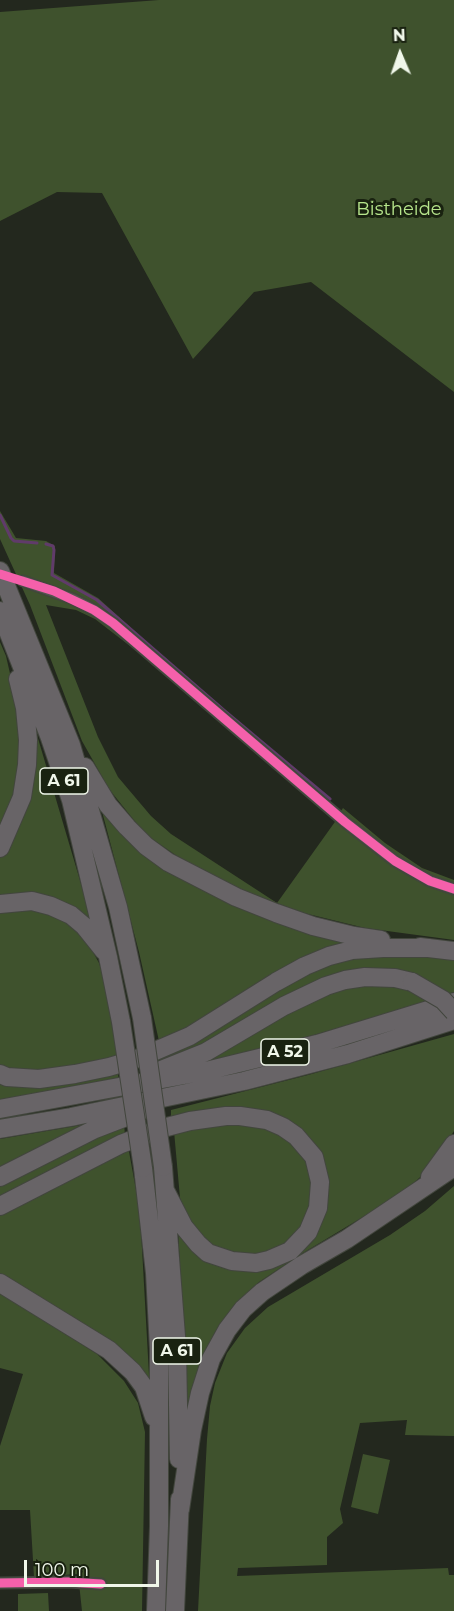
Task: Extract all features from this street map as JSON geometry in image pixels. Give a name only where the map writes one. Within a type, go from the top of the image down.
[{"type":"highway","name":"A 61","points":[[0,571],[71,745],[118,907],[142,1018],[166,1192],[177,1349],[180,1510],[175,1611]]},
{"type":"highway","name":"A 61","points":[[0,611],[50,738],[71,800],[121,1022],[143,1168],[155,1273],[159,1349],[156,1611]]},
{"type":"highway","points":[[0,620],[25,708],[28,740],[22,797],[0,848]]},
{"type":"highway","points":[[71,745],[108,805],[147,846],[168,862],[236,897],[313,926],[354,936],[454,951]]},
{"type":"highway","points":[[0,904],[32,901],[71,915],[84,926],[108,957]]},
{"type":"highway","points":[[0,1074],[39,1079],[109,1067],[139,1058],[189,1036],[276,982],[329,956],[373,948],[430,948]]},
{"type":"highway","points":[[113,1089],[186,1062],[284,1006],[326,986],[345,980],[365,977],[394,978],[412,982],[443,1000],[454,1012]]},
{"type":"highway","name":"A 52","points":[[0,1109],[206,1071],[317,1044],[454,1002]]},
{"type":"highway","name":"A 52","points":[[0,1129],[185,1094],[348,1054],[454,1020]]},
{"type":"highway","points":[[0,1177],[95,1129],[185,1094]]},
{"type":"highway","points":[[0,1206],[121,1144],[163,1128],[190,1121],[226,1116],[267,1120],[296,1136],[314,1157],[320,1182],[318,1208],[308,1232],[290,1251],[256,1263],[232,1261],[208,1252],[184,1227],[166,1192]]},
{"type":"highway","points":[[413,1196],[454,1144]]},
{"type":"highway","points":[[180,1510],[200,1393],[211,1359],[227,1330],[243,1309],[262,1292],[302,1265],[347,1239],[454,1167]]},
{"type":"highway","points":[[0,1283],[109,1350],[133,1372],[144,1387],[159,1442]]},
{"type":"street","points":[[23,581],[73,599],[94,610],[395,861],[430,881],[454,889]]},
{"type":"street","points":[[0,1583],[101,1584]]},
{"type":"green space","name":"Bistheide","points":[[159,0],[454,0],[454,392],[311,282],[254,292],[193,359],[102,193],[57,192],[0,221],[0,12]]},
{"type":"green space","points":[[0,511],[16,538],[46,541],[55,546],[54,573],[98,598],[139,635],[130,646],[95,619],[76,610],[46,605],[98,737],[118,777],[151,816],[171,834],[277,903],[337,819],[454,894],[454,940],[365,928],[304,913],[240,890],[177,856],[145,834],[109,789],[82,741],[30,605],[0,539]]},
{"type":"green space","points":[[0,642],[6,656],[17,704],[21,753],[11,807],[0,833]]},
{"type":"green space","points":[[31,720],[97,938],[81,919],[0,900],[0,856]]},
{"type":"green space","points":[[99,800],[153,856],[362,942],[159,1041],[139,952]]},
{"type":"green space","points":[[343,808],[385,843],[422,868],[454,880],[454,885],[395,857],[339,814]]},
{"type":"green space","points":[[21,906],[46,911],[73,925],[88,943],[99,963],[107,989],[117,1056],[38,1072],[0,1068],[0,909]]},
{"type":"green space","points":[[355,954],[454,957],[454,992],[448,994],[377,969],[162,1064],[160,1052],[263,993]]},
{"type":"green space","points":[[385,980],[415,993],[427,1002],[314,1035],[203,1063],[327,988]]},
{"type":"green space","points":[[454,1034],[454,1131],[443,1149],[426,1172],[401,1194],[259,1282],[236,1304],[215,1332],[203,1357],[187,1410],[178,1228],[207,1255],[289,1254],[322,1180],[282,1122],[171,1119],[171,1110]]},
{"type":"green space","points":[[117,1069],[119,1080],[0,1101],[0,1078]]},
{"type":"green space","points":[[226,1119],[281,1133],[305,1158],[314,1178],[308,1220],[287,1242],[261,1256],[222,1251],[202,1239],[184,1210],[180,1198],[174,1131]]},
{"type":"green space","points":[[99,1122],[0,1172],[0,1139]]},
{"type":"green space","points":[[124,1124],[125,1135],[0,1201],[0,1181]]},
{"type":"green space","points":[[128,1146],[140,1212],[150,1393],[142,1378],[0,1279],[0,1211]]},
{"type":"green space","points":[[454,1186],[454,1436],[405,1435],[407,1420],[360,1423],[340,1509],[343,1523],[327,1537],[327,1565],[238,1568],[237,1576],[448,1568],[449,1575],[454,1575],[454,1611],[198,1611],[210,1406],[215,1383],[227,1353],[245,1328],[268,1307],[390,1235],[425,1211]]},
{"type":"green space","points":[[0,1293],[97,1354],[124,1381],[138,1403],[145,1432],[142,1611],[82,1611],[78,1574],[34,1577],[30,1510],[0,1510],[0,1446],[23,1374],[0,1368]]},
{"type":"green space","points":[[363,1454],[390,1460],[378,1514],[351,1507]]},
{"type":"green space","points":[[48,1593],[49,1611],[18,1611],[18,1594]]},
{"type":"waterway","points":[[0,515],[14,541],[37,543]]},
{"type":"waterway","points":[[46,544],[53,546],[54,550],[52,575],[97,600],[330,799]]},
{"type":"cycle path","points":[[0,574],[54,591],[94,610],[113,623],[345,822],[395,861],[430,881],[454,889]]},
{"type":"cycle path","points":[[0,1583],[101,1584]]}]
